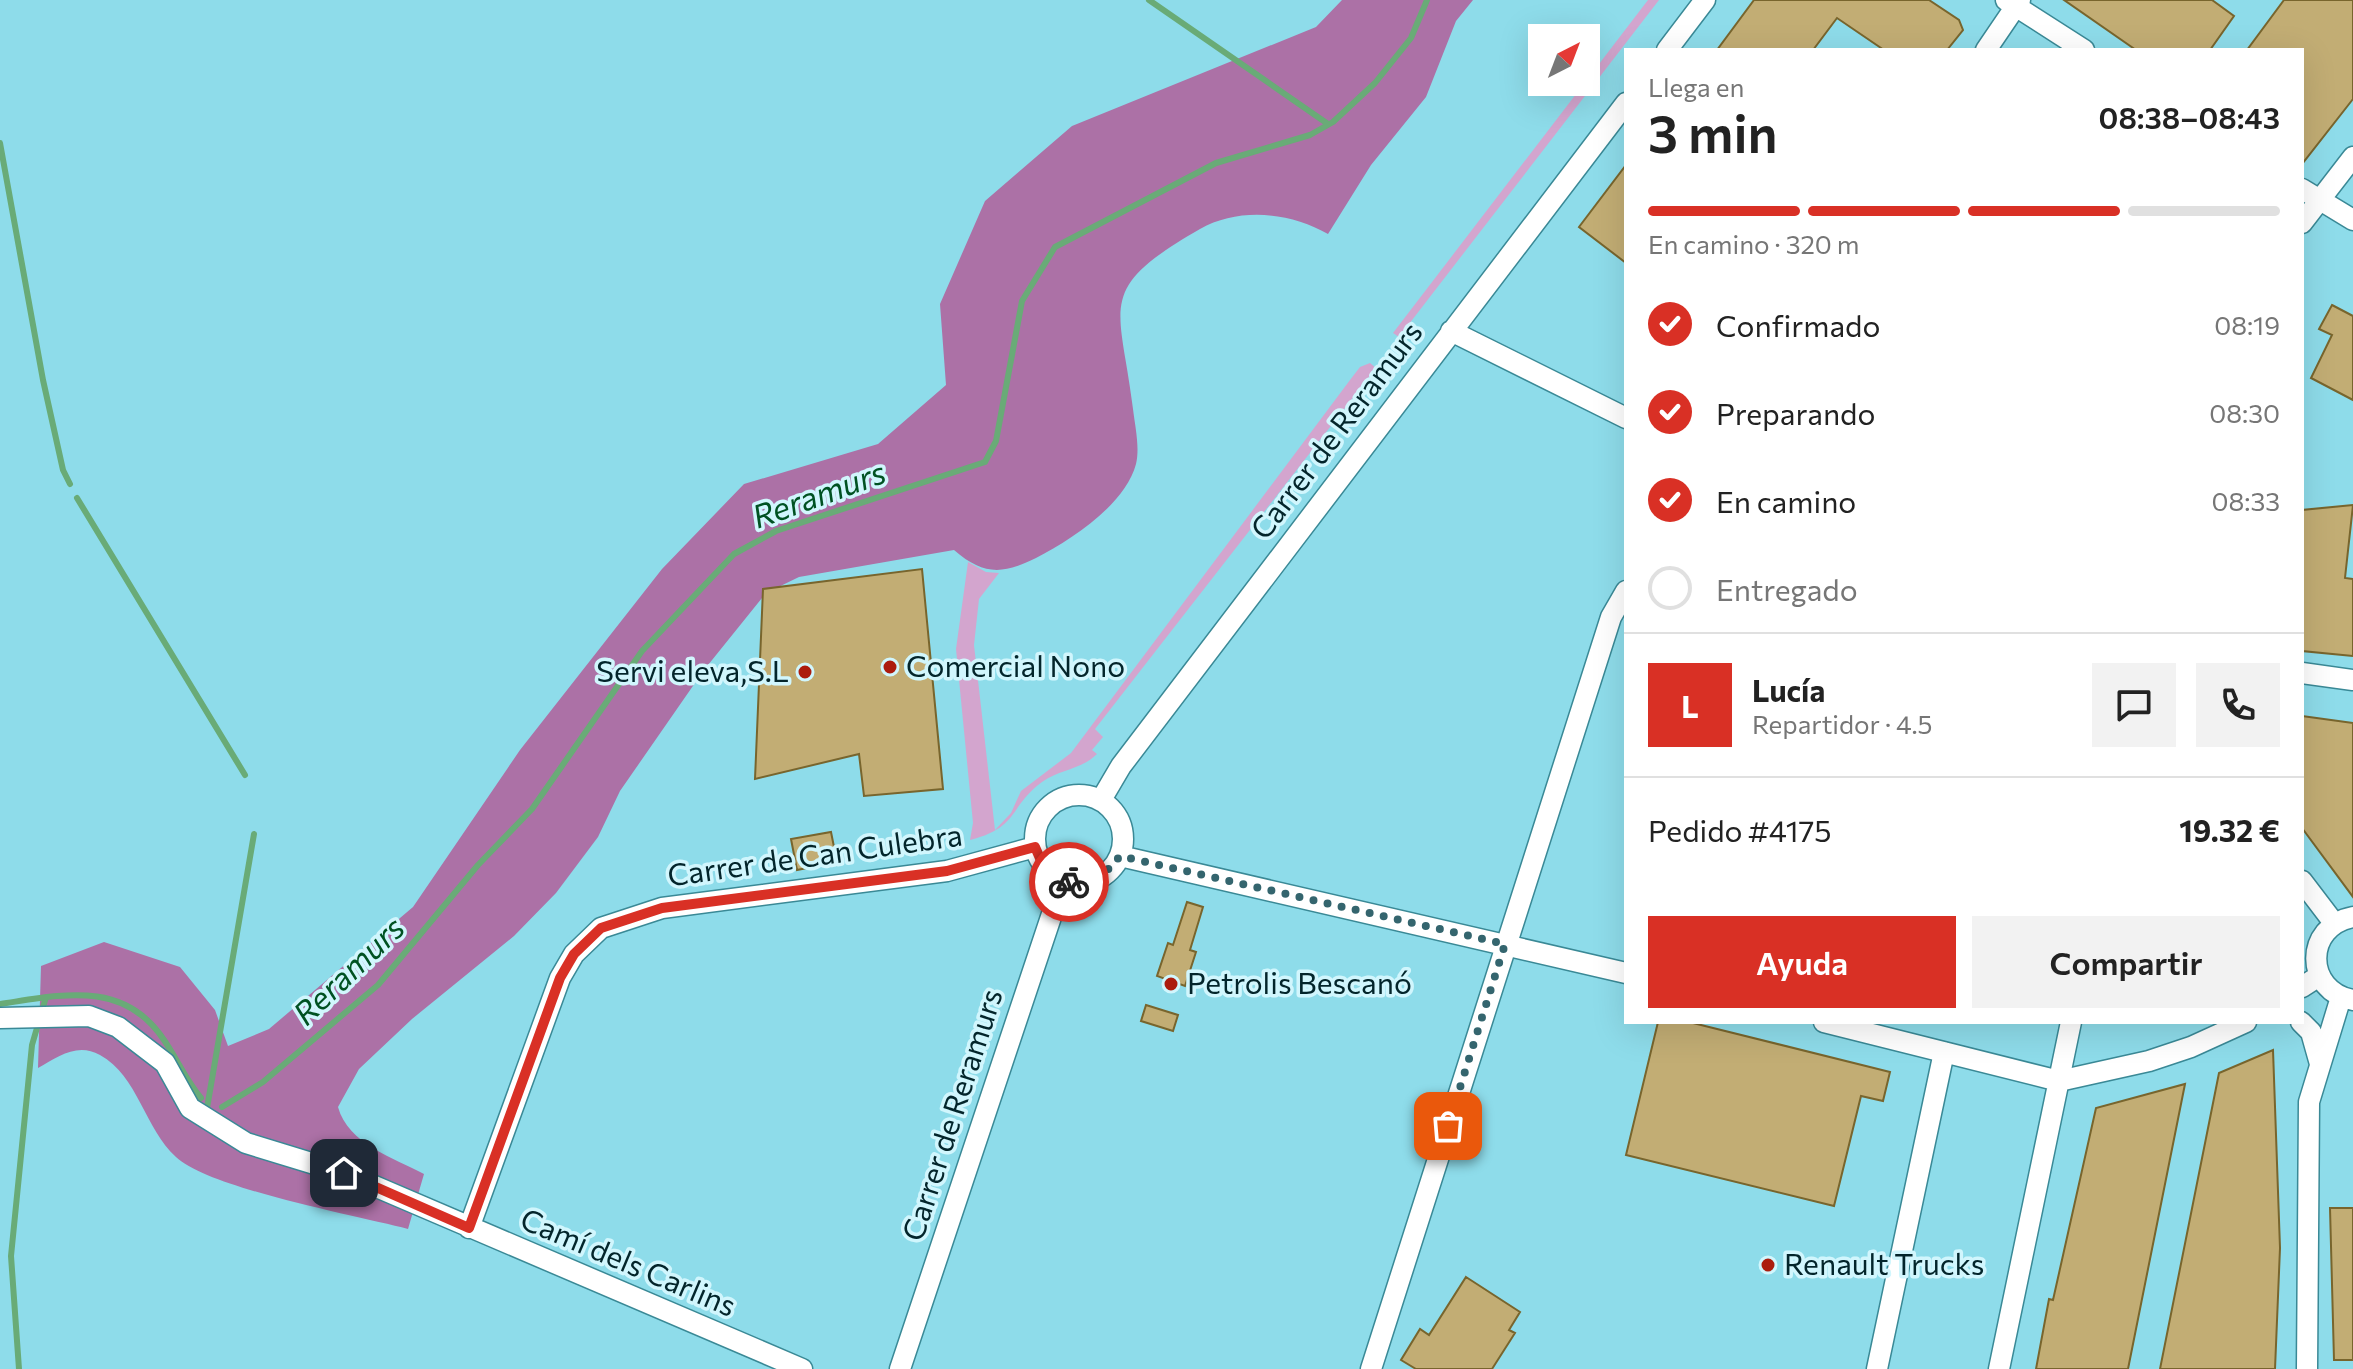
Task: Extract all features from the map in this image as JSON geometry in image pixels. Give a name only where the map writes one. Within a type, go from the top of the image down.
[{"type":"street","points":[[1669,48],[1705,0]]},
{"type":"street","points":[[1987,48],[2014,2],[2081,48]]},
{"type":"street","name":"Carrer de Reramurs","points":[[1101,800],[1121,766],[1624,106]]},
{"type":"street","points":[[2304,220],[2353,157]]},
{"type":"street","points":[[2304,190],[2353,220]]},
{"type":"street","points":[[1451,331],[1624,417]]},
{"type":"street","points":[[1371,1369],[1611,617],[1624,594]]},
{"type":"street","points":[[2304,673],[2353,680]]},
{"type":"street","points":[[1079,794],[1101,800],[1120,821],[1125,836],[1120,856],[1102,877],[1079,883],[1063,881],[1043,865],[1035,847],[1042,814],[1063,797],[1079,794]]},
{"type":"street","name":"Carrer de Can Culebra","points":[[469,1228],[560,978],[574,954],[601,928],[662,908],[947,871],[1035,847]]},
{"type":"street","points":[[1120,856],[1624,973]]},
{"type":"street","name":"Carrer de Reramurs","points":[[900,1369],[1063,881]]},
{"type":"street","points":[[2304,883],[2344,920],[2322,935],[2310,982],[2347,998],[2309,1102],[2307,1369]]},
{"type":"street","name":"Camí dels Carlins","points":[[7,1018],[89,1016],[118,1027],[165,1063],[190,1108],[246,1143],[344,1173],[802,1369]]},
{"type":"street","points":[[1832,1024],[2059,1081],[2149,1061],[2191,1047],[2242,1024]]},
{"type":"street","points":[[1999,1369],[2071,1024]]},
{"type":"street","points":[[2302,1024],[2317,1044],[2321,1068]]},
{"type":"street","points":[[1877,1369],[1944,1052]]},
{"type":"shaded area","points":[[1342,0],[1473,0],[1456,21],[1426,97],[1371,165],[1328,234],[1281,217],[1231,217],[1200,229],[1166,250],[1143,268],[1129,285],[1122,302],[1121,322],[1137,436],[1137,457],[1130,479],[1109,507],[1065,541],[1036,558],[1003,570],[974,564],[954,550],[799,577],[766,593],[704,670],[620,791],[598,837],[556,893],[514,936],[412,1019],[359,1069],[338,1107],[343,1120],[351,1131],[386,1156],[424,1174],[408,1229],[250,1190],[193,1168],[165,1145],[124,1076],[113,1064],[92,1051],[76,1050],[38,1068],[41,966],[104,942],[180,967],[215,1010],[228,1046],[269,1029],[413,907],[520,750],[662,569],[744,484],[878,444],[946,385],[940,304],[985,201],[1072,126],[1316,27]]},
{"type":"shaded area","points":[[1648,0],[1659,0],[1600,76],[1600,63]]},
{"type":"shaded area","points":[[1574,96],[1585,96],[1399,337],[1393,333]]},
{"type":"shaded area","points":[[1370,363],[1376,368],[1095,729],[1103,737],[1092,750],[1097,754],[1042,782],[1023,800],[1006,823],[998,829],[986,835],[970,840],[973,823],[956,649],[968,562],[986,572],[999,573],[979,599],[974,645],[995,830],[1011,813],[1021,791],[1071,753],[1350,380],[1360,367]]},
{"type":"building","points":[[1754,0],[1929,0],[1959,20],[1963,30],[1949,48],[1881,48],[1837,18],[1814,48],[1718,48]]},
{"type":"building","points":[[2064,0],[2212,0],[2234,16],[2211,48],[2133,48]]},
{"type":"building","points":[[2284,0],[2353,0],[2353,99],[2304,161],[2304,48],[2248,48]]},
{"type":"building","points":[[1624,168],[1624,261],[1579,227]]},
{"type":"building","points":[[2332,305],[2353,316],[2353,400],[2311,378],[2332,335],[2319,329]]},
{"type":"building","points":[[2353,505],[2345,578],[2353,579],[2353,656],[2304,651],[2304,510]]},
{"type":"building","points":[[922,569],[943,789],[864,796],[859,754],[755,779],[763,589]]},
{"type":"building","points":[[2304,716],[2353,723],[2353,897],[2304,831]]},
{"type":"building","points":[[831,832],[837,862],[797,870],[791,839]]},
{"type":"building","points":[[1187,902],[1203,907],[1190,950],[1196,952],[1185,986],[1157,976],[1168,943],[1173,945]]},
{"type":"building","points":[[1146,1005],[1178,1015],[1173,1031],[1141,1021]]},
{"type":"building","points":[[1658,1024],[1697,1024],[1890,1072],[1883,1101],[1861,1096],[1834,1206],[1626,1155]]},
{"type":"building","points":[[2273,1050],[2280,1248],[2275,1369],[2160,1369],[2219,1073]]},
{"type":"building","points":[[2185,1084],[2128,1369],[2036,1369],[2049,1299],[2053,1300],[2096,1108]]},
{"type":"building","points":[[2330,1208],[2353,1208],[2353,1360],[2334,1360]]},
{"type":"building","points":[[1466,1277],[1520,1312],[1509,1330],[1515,1333],[1492,1369],[1416,1369],[1401,1360],[1420,1329],[1429,1335]]},
{"type":"waterway","points":[[1149,0],[1328,124]]},
{"type":"waterway","name":"Reramurs","points":[[222,1107],[263,1082],[378,985],[478,865],[532,809],[642,651],[734,554],[776,531],[985,462],[996,441],[1022,301],[1055,247],[1216,163],[1310,135],[1333,122],[1375,83],[1411,38],[1427,0]]},
{"type":"waterway","points":[[0,143],[43,380],[63,470],[70,484]]},
{"type":"waterway","points":[[77,498],[245,775]]},
{"type":"waterway","points":[[206,1114],[254,834]]},
{"type":"waterway","name":"Reramurs","points":[[0,1004],[68,995],[111,999],[130,1007],[148,1021],[164,1040],[201,1098]]},
{"type":"waterway","points":[[19,1369],[11,1256],[32,1045],[46,997]]},
{"type":"way so far","points":[[1069,882],[1079,883],[1102,877],[1120,856],[1505,944],[1448,1126]]},
{"type":"place","name":"Comercial Nono","points":[[890,667]]},
{"type":"place","name":"Servi eleva,S.L","points":[[805,672]]},
{"type":"place","name":"Petrolis Bescanó","points":[[1171,984]]},
{"type":"place","name":"Renault Trucks","points":[[1768,1265]]},
{"type":"route","points":[[344,1173],[469,1228],[560,978],[574,954],[601,928],[662,908],[947,871],[1035,847],[1043,865],[1063,881],[1069,882]]}]
